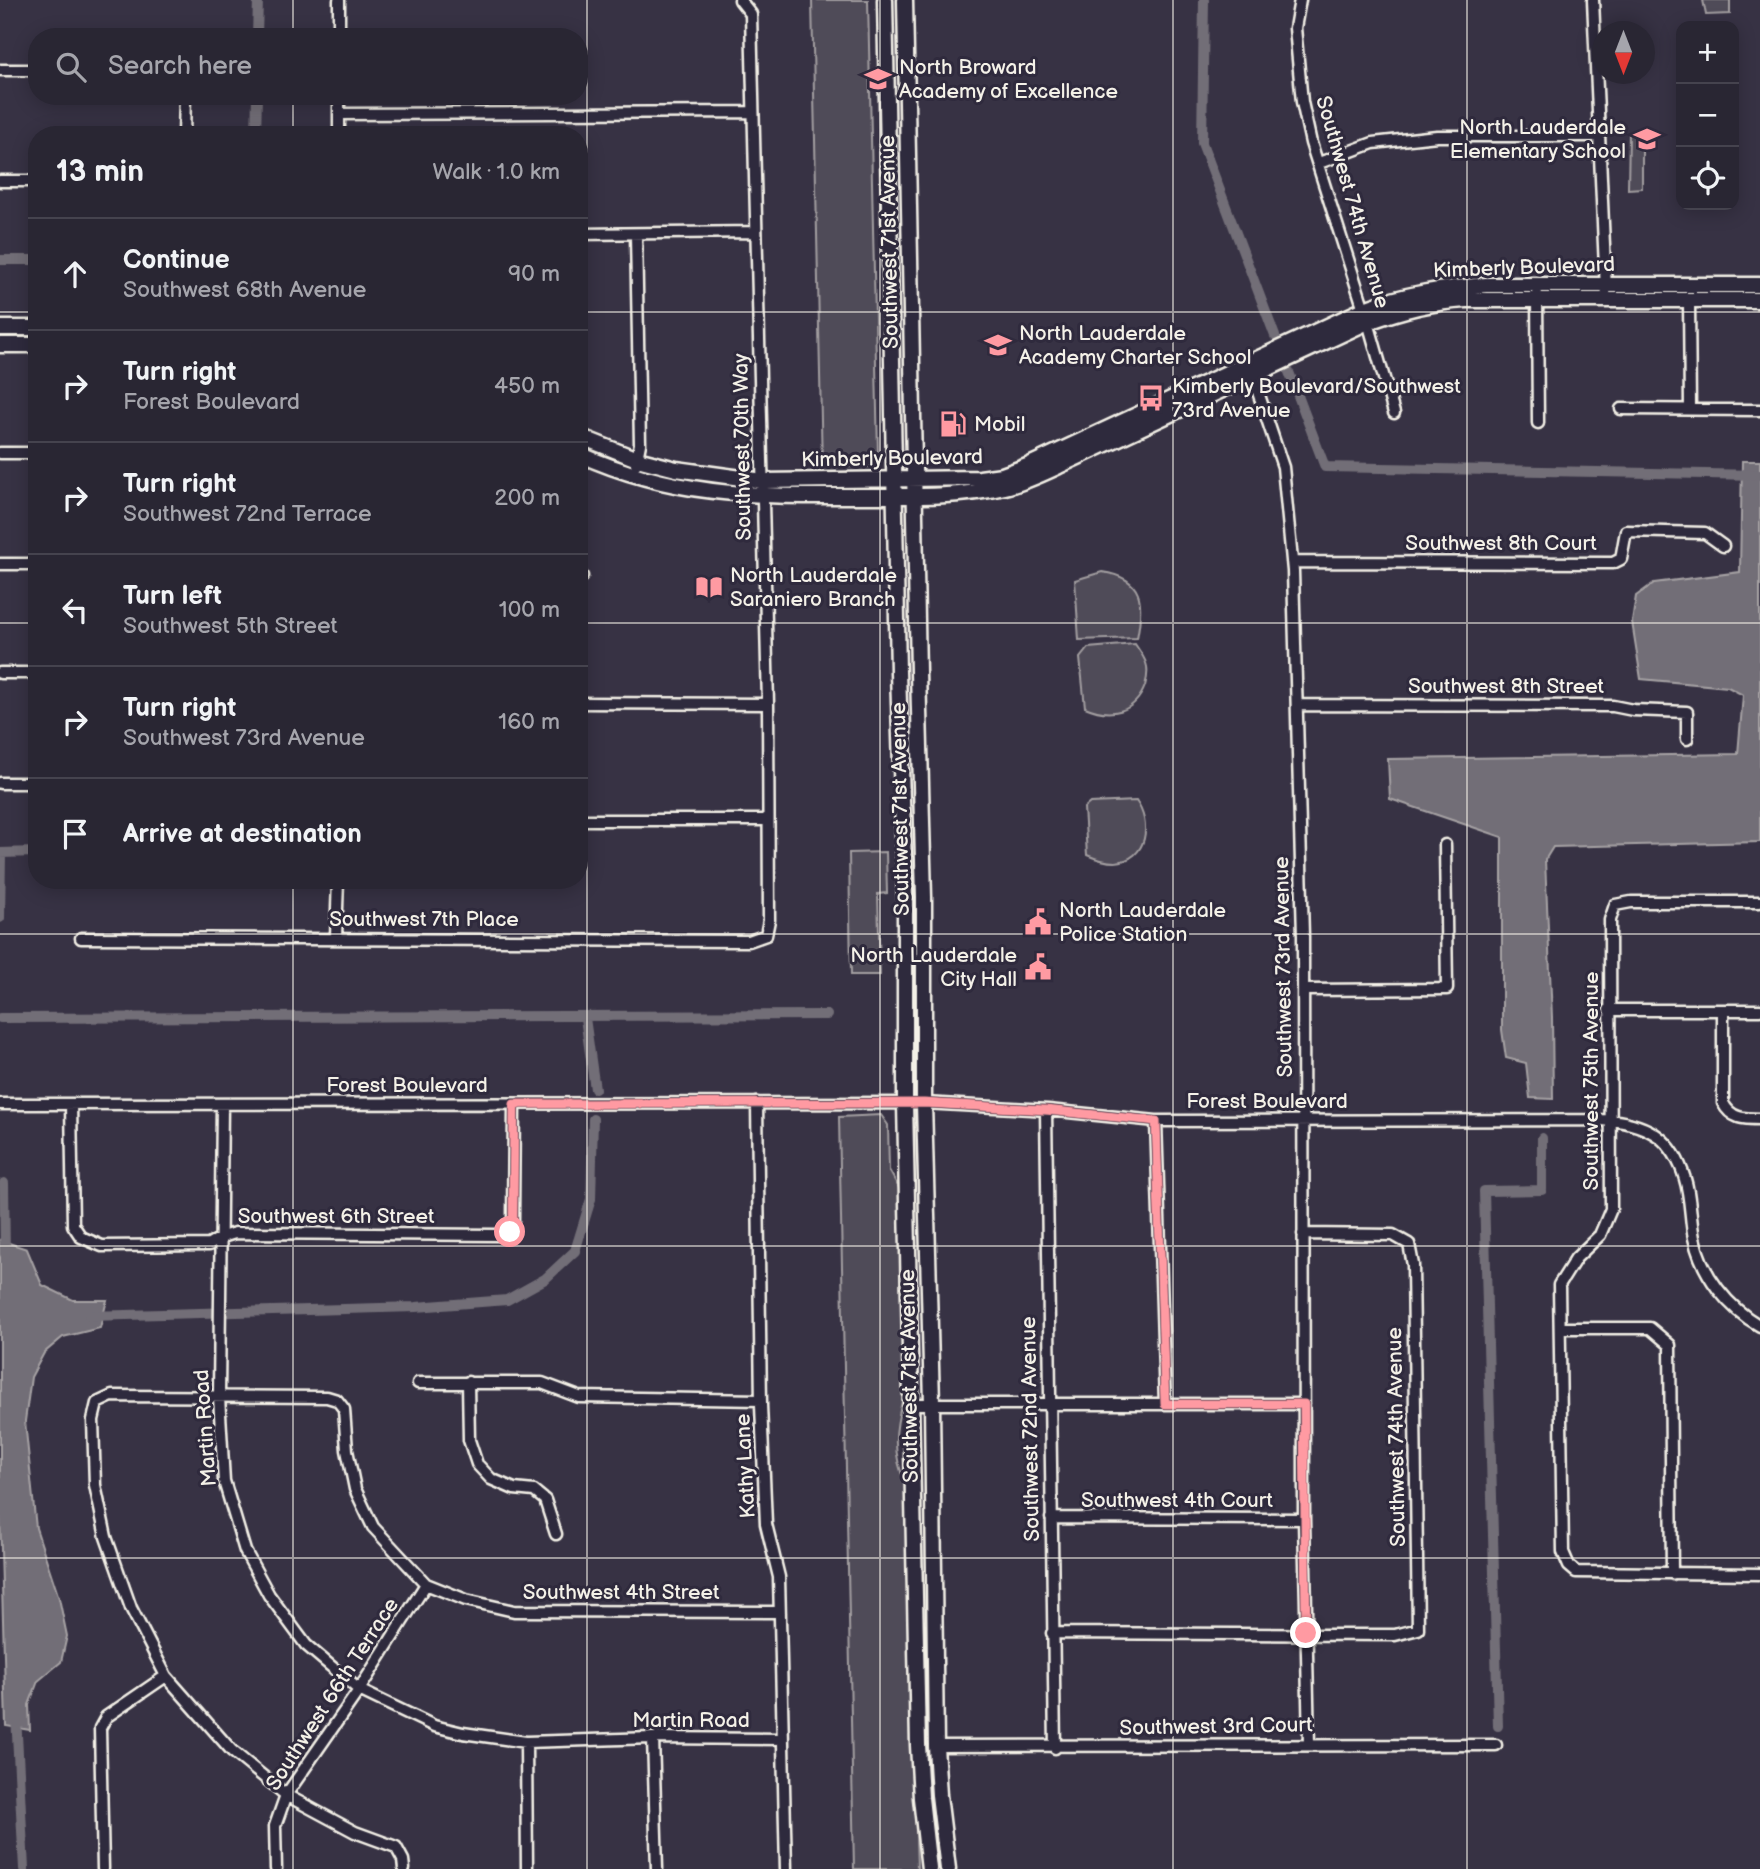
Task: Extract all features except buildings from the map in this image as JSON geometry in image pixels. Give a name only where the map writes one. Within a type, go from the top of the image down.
[{"type":"main road","name":"Southwest 71st Avenue","points":[[886,0],[905,897],[905,1103],[921,1798],[927,1869]]},
{"type":"main road","name":"Southwest 71st Avenue","points":[[905,0],[925,897],[924,1103],[932,1403],[936,1746],[941,1820],[948,1869]]},
{"type":"main road","name":"Kimberly Boulevard","points":[[588,440],[637,459],[676,469],[762,481],[980,478],[1002,475],[1054,454],[1250,369],[1366,315],[1438,302],[1606,284],[1760,285]]},
{"type":"main road","name":"Kimberly Boulevard","points":[[1537,292],[1607,299],[1760,300]]},
{"type":"main road","points":[[0,328],[28,328]]},
{"type":"main road","points":[[0,345],[28,345]]},
{"type":"main road","name":"Kimberly Boulevard","points":[[588,457],[634,475],[710,492],[763,496],[951,494],[1007,487],[1069,462],[1250,369]]},
{"type":"main road","points":[[921,1798],[927,1812],[941,1820]]},
{"type":"street","points":[[339,0],[339,28]]},
{"type":"street","name":"Southwest 74th Avenue","points":[[1300,0],[1295,28],[1301,92],[1311,143],[1394,412]]},
{"type":"street","points":[[1593,0],[1607,299]]},
{"type":"street","name":"Southwest 70th Way","points":[[742,1],[751,15],[763,496],[769,920],[765,935]]},
{"type":"street","points":[[0,70],[28,70]]},
{"type":"street","points":[[184,126],[185,105]]},
{"type":"street","points":[[339,105],[339,126]]},
{"type":"street","points":[[339,114],[753,112]]},
{"type":"street","points":[[1319,163],[1373,143],[1437,136],[1598,136]]},
{"type":"street","points":[[0,181],[28,181]]},
{"type":"street","points":[[588,234],[756,232]]},
{"type":"street","points":[[634,475],[640,444],[636,234]]},
{"type":"street","points":[[1537,292],[1538,423]]},
{"type":"street","points":[[1689,300],[1690,409]]},
{"type":"street","name":"Southwest 73rd Avenue","points":[[1250,369],[1283,467],[1292,562],[1304,990],[1304,1519],[1309,1744]]},
{"type":"street","points":[[1621,409],[1760,410]]},
{"type":"street","points":[[0,453],[28,453]]},
{"type":"street","name":"Southwest 8th Court","points":[[1292,562],[1613,563],[1621,559],[1621,546],[1626,531],[1705,533],[1723,546]]},
{"type":"street","points":[[0,564],[28,564]]},
{"type":"street","points":[[0,673],[28,673]]},
{"type":"street","points":[[588,703],[768,704]]},
{"type":"street","name":"Southwest 8th Street","points":[[1297,705],[1613,706],[1633,710],[1687,712],[1687,739]]},
{"type":"street","points":[[0,783],[28,783]]},
{"type":"street","points":[[588,820],[768,820]]},
{"type":"street","points":[[1304,990],[1447,989],[1445,845]]},
{"type":"street","points":[[336,937],[338,889]]},
{"type":"street","name":"Southwest 75th Avenue","points":[[1672,1574],[1576,1572],[1569,1566],[1563,1552],[1559,1285],[1576,1258],[1600,1235],[1611,1209],[1610,920],[1615,905],[1631,902],[1760,902]]},
{"type":"street","name":"Southwest 7th Place","points":[[81,938],[749,940],[765,935]]},
{"type":"street","points":[[1609,1010],[1760,1010]]},
{"type":"street","points":[[1723,1010],[1723,1103],[1728,1112],[1741,1119],[1760,1119]]},
{"type":"street","name":"Kathy Lane","points":[[757,1102],[765,1524],[779,1577],[786,1869]]},
{"type":"street","name":"Forest Boulevard","points":[[0,1104],[924,1103],[1046,1110],[1156,1121],[1611,1120],[1637,1124],[1664,1139],[1685,1179],[1695,1240],[1710,1278],[1740,1315],[1760,1326]]},
{"type":"street","name":"Southwest 6th Street","points":[[71,1104],[73,1225],[81,1237],[102,1246],[209,1245],[235,1233],[498,1236],[510,1232],[513,1220],[514,1104]]},
{"type":"street","name":"Martin Road","points":[[222,1104],[219,1397],[225,1481],[245,1551],[269,1595],[306,1645],[359,1690],[434,1726],[495,1739],[526,1742],[653,1738],[783,1740]]},
{"type":"street","name":"Southwest 72nd Avenue","points":[[1046,1110],[1055,1748]]},
{"type":"street","points":[[1156,1121],[1165,1404]]},
{"type":"street","name":"Southwest 74th Avenue","points":[[1303,1234],[1394,1235],[1409,1244],[1413,1265],[1418,1629],[1395,1635],[1306,1633]]},
{"type":"street","points":[[1560,1328],[1650,1328],[1670,1345],[1672,1574],[1760,1574]]},
{"type":"street","points":[[468,1382],[469,1440],[477,1464],[491,1479],[514,1489],[534,1491],[545,1500],[556,1534]]},
{"type":"street","points":[[418,1383],[542,1383],[579,1397],[761,1400]]},
{"type":"street","points":[[219,1397],[112,1396],[97,1403],[93,1420],[95,1485],[106,1537],[131,1608],[166,1676],[232,1751],[286,1795],[355,1832],[396,1847],[403,1860],[404,1869]]},
{"type":"street","name":"Southwest 4th Street","points":[[219,1397],[327,1397],[337,1400],[344,1409],[347,1450],[355,1489],[373,1527],[426,1584],[466,1600],[514,1611],[780,1612]]},
{"type":"street","points":[[912,1404],[1304,1404]]},
{"type":"street","name":"Southwest 4th Court","points":[[1051,1518],[1304,1519]]},
{"type":"street","name":"Southwest 66th Terrace","points":[[276,1869],[275,1826],[286,1795],[359,1690],[426,1584]]},
{"type":"street","points":[[1052,1633],[1306,1633]]},
{"type":"street","points":[[103,1869],[100,1728],[106,1717],[166,1676]]},
{"type":"street","points":[[653,1738],[657,1869]]},
{"type":"street","points":[[526,1742],[527,1869]]},
{"type":"street","name":"Southwest 3rd Court","points":[[936,1746],[1055,1748],[1309,1744],[1496,1745]]},
{"type":"shaded area","points":[[812,0],[868,0],[878,455],[869,467],[822,467]]},
{"type":"shaded area","points":[[1703,0],[1730,0],[1730,14],[1706,15]]},
{"type":"shaded area","points":[[1642,132],[1642,188],[1628,189],[1629,133]]},
{"type":"shaded area","points":[[1742,461],[1760,461],[1760,842],[1553,847],[1545,860],[1553,1099],[1530,1098],[1526,1063],[1506,1058],[1502,1030],[1502,837],[1390,799],[1388,759],[1738,754],[1743,695],[1728,687],[1641,679],[1632,622],[1636,596],[1654,583],[1740,572]]},
{"type":"shaded area","points":[[1102,572],[1126,580],[1138,594],[1140,613],[1137,638],[1079,640],[1075,580]]},
{"type":"shaded area","points":[[1135,644],[1147,669],[1146,683],[1141,695],[1121,711],[1104,712],[1085,707],[1080,658],[1088,648]]},
{"type":"shaded area","points":[[1136,801],[1145,829],[1144,839],[1134,855],[1115,862],[1087,855],[1084,808],[1090,803]]},
{"type":"shaded area","points":[[886,852],[887,893],[878,894],[880,975],[851,975],[849,853]]},
{"type":"shaded area","points":[[881,1115],[888,1125],[889,1170],[899,1188],[903,1398],[896,1442],[898,1463],[906,1485],[917,1869],[854,1869],[839,1117]]},
{"type":"shaded area","points":[[0,1240],[27,1249],[42,1285],[73,1300],[107,1300],[100,1328],[63,1337],[44,1353],[31,1377],[25,1421],[36,1528],[59,1598],[67,1636],[61,1662],[38,1681],[29,1705],[30,1730],[6,1726],[0,1515]]},
{"type":"waterway","points":[[257,28],[258,0]]},
{"type":"waterway","points":[[1204,0],[1202,143],[1275,336]]},
{"type":"waterway","points":[[256,126],[257,105]]},
{"type":"waterway","points":[[0,260],[28,260]]},
{"type":"waterway","points":[[1289,372],[1325,467],[1760,475]]},
{"type":"waterway","points":[[0,853],[28,852]]},
{"type":"waterway","points":[[0,918],[1,853]]},
{"type":"waterway","points":[[0,1018],[827,1015]]},
{"type":"waterway","points":[[585,1018],[595,1089]]},
{"type":"waterway","points":[[89,1316],[416,1307],[507,1300],[545,1279],[575,1251],[591,1199],[593,1119]]},
{"type":"waterway","points":[[1498,1726],[1484,1191],[1542,1190],[1542,1138]]},
{"type":"waterway","points":[[4,1183],[5,1254]]},
{"type":"waterway","points":[[16,1715],[24,1869]]},
{"type":"place","name":"North Broward Academy of Excellence","points":[[878,79]]},
{"type":"place","name":"North Lauderdale Elementary School","points":[[1647,139]]},
{"type":"place","name":"North Lauderdale Academy Charter School","points":[[998,345]]},
{"type":"place","name":"Kimberly Boulevard/Southwest 73rd Avenue","points":[[1151,398]]},
{"type":"place","name":"Mobil","points":[[953,424]]},
{"type":"place","name":"North Lauderdale Saraniero Branch","points":[[709,587]]},
{"type":"place","name":"North Lauderdale Police Station","points":[[1038,922]]},
{"type":"place","name":"North Lauderdale City Hall","points":[[1038,967]]},
{"type":"route","points":[[510,1232],[513,1220],[514,1104],[924,1103],[1046,1110],[1156,1121],[1165,1404],[1304,1404],[1306,1633]]}]
